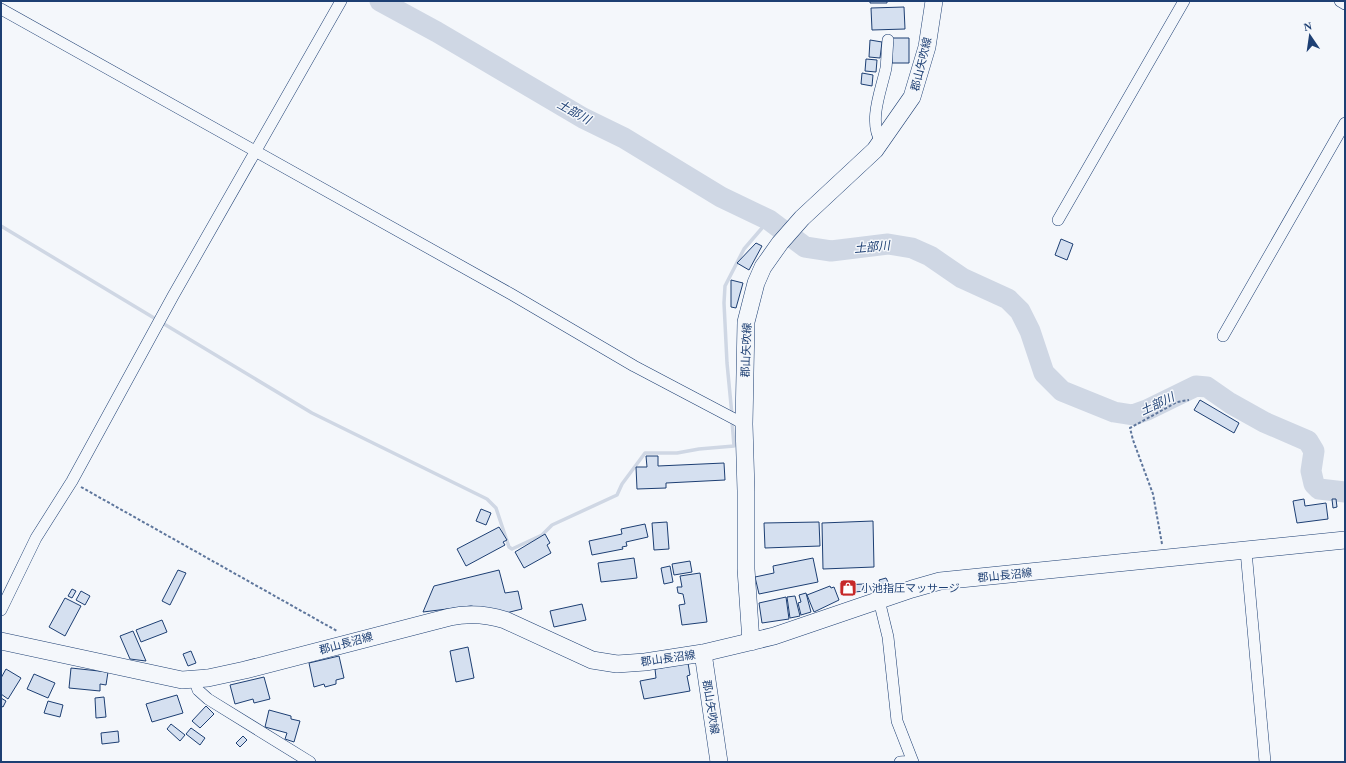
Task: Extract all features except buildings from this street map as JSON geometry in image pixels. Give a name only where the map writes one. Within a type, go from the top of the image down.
[{"type":"main road","name":"郡山矢吹線","points":[[751,642],[746,570],[744,424],[746,322],[756,283],[763,266],[780,243],[802,218],[875,150],[912,97],[927,47],[934,1]]},
{"type":"main road","name":"郡山長沼線","points":[[1,641],[182,680],[245,670],[450,617],[474,614],[505,620],[582,657],[603,663],[645,662],[703,653],[774,636],[925,584],[940,581],[1345,540]]},
{"type":"main road","name":"郡山矢吹線","points":[[703,653],[720,762]]},
{"type":"street","points":[[1,610],[36,538],[72,481],[110,410],[255,151],[341,1]]},
{"type":"street","points":[[1058,220],[1184,1]]},
{"type":"street","points":[[1340,1],[1345,4]]},
{"type":"street","points":[[1,9],[511,294],[634,366],[744,424]]},
{"type":"street","points":[[881,142],[876,131],[876,112],[886,66],[888,40]]},
{"type":"street","points":[[1223,336],[1345,123]]},
{"type":"street","points":[[1246,551],[1265,762]]},
{"type":"street","points":[[879,600],[888,637],[897,721],[912,761],[900,762]]},
{"type":"street","points":[[194,679],[198,690],[208,699],[310,762]]},
{"type":"path","points":[[1164,559],[1153,494],[1130,428],[1177,402],[1189,400]]},
{"type":"path","points":[[72,481],[218,565],[314,616],[341,633],[351,642]]},
{"type":"waterway","name":"土部川","points":[[380,1],[437,32],[583,118],[624,138],[721,197],[769,220],[805,247],[831,251],[888,244],[912,248],[930,256],[962,278],[1008,299],[1020,311],[1030,331],[1044,373],[1062,391],[1114,412],[1133,415],[1147,410],[1196,386],[1207,387],[1230,403],[1264,422],[1308,441],[1314,451],[1311,471],[1314,484],[1319,489],[1345,492]]},
{"type":"waterway","points":[[732,415],[727,363],[724,303],[725,286],[744,249],[769,220]]},
{"type":"waterway","points":[[1,226],[312,413],[487,499],[496,508],[509,547],[512,549],[542,535],[552,525],[617,495],[622,484],[645,453],[677,453],[699,449],[734,446],[732,421]]},
{"type":"place","name":"小池指圧マッサージ","points":[[848,588]]}]
